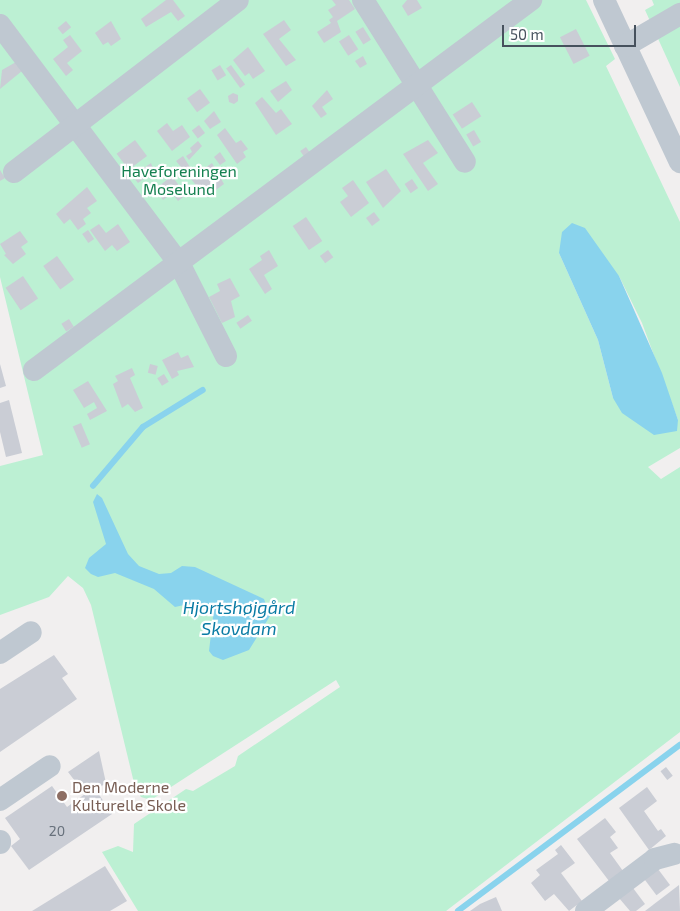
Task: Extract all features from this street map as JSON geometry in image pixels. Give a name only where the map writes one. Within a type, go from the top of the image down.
[{"type":"street","points":[[14,172],[238,0]]},
{"type":"street","points":[[363,0],[465,162]]},
{"type":"street","points":[[34,370],[180,265],[532,0]]},
{"type":"street","points":[[604,0],[680,162]]},
{"type":"street","points":[[625,46],[680,14]]},
{"type":"street","points":[[0,25],[180,265],[226,356]]},
{"type":"street","points":[[0,653],[31,632]]},
{"type":"street","points":[[0,800],[50,766]]},
{"type":"street","points":[[586,911],[656,859],[678,854]]},
{"type":"green space","name":"Haveforeningen Moselund","points":[[0,0],[586,0],[615,59],[606,66],[680,222],[680,448],[648,467],[661,479],[680,467],[680,732],[446,911],[138,911],[102,852],[118,846],[133,852],[134,824],[186,789],[193,791],[235,766],[238,756],[340,687],[336,680],[151,800],[141,797],[135,787],[91,605],[83,588],[68,576],[49,597],[0,615],[0,466],[43,455],[0,277]],"holes":[[[559,253],[619,276],[642,323],[678,420],[613,398],[598,340]]]},
{"type":"green space","points":[[652,0],[680,0],[680,87],[645,10],[654,5]]},
{"type":"water","points":[[572,223],[585,228],[619,276],[662,373],[678,420],[677,431],[654,435],[622,413],[613,398],[598,340],[559,253],[562,232]]},
{"type":"water","name":"Hjortshøjgård Skovdam","points":[[97,494],[102,498],[128,554],[139,566],[159,574],[171,573],[182,566],[195,567],[264,599],[270,616],[249,650],[223,660],[213,656],[209,651],[213,617],[209,607],[198,602],[175,607],[154,589],[115,573],[98,577],[91,574],[85,568],[89,558],[106,544],[93,502]]},
{"type":"building","points":[[166,0],[173,0],[185,16],[178,21],[171,12],[146,27],[141,19]]},
{"type":"building","points":[[332,0],[349,0],[355,9],[337,21],[341,32],[324,43],[317,32],[331,23],[329,20],[333,17],[328,10],[336,5]]},
{"type":"building","points":[[407,0],[417,0],[422,8],[408,16],[402,6]]},
{"type":"building","points":[[284,20],[291,30],[279,39],[296,60],[286,66],[263,34]]},
{"type":"building","points":[[66,21],[71,27],[63,34],[58,28]]},
{"type":"building","points":[[111,21],[121,39],[111,46],[108,42],[103,45],[95,33]]},
{"type":"building","points":[[363,27],[371,40],[363,44],[355,32]]},
{"type":"building","points":[[576,29],[590,56],[574,64],[560,37]]},
{"type":"building","points":[[70,35],[82,51],[67,63],[73,70],[66,76],[53,59],[68,47],[63,40]]},
{"type":"building","points":[[349,35],[358,49],[348,56],[339,42]]},
{"type":"building","points":[[248,47],[265,71],[253,79],[249,73],[245,76],[233,60]]},
{"type":"building","points":[[363,56],[367,64],[360,68],[355,61]]},
{"type":"building","points":[[16,62],[22,71],[0,89],[2,70]]},
{"type":"building","points":[[220,65],[226,75],[218,80],[211,70]]},
{"type":"building","points":[[231,65],[245,84],[240,88],[226,69]]},
{"type":"building","points":[[286,81],[292,90],[278,102],[270,91]]},
{"type":"building","points":[[200,89],[210,103],[197,112],[187,98]]},
{"type":"building","points":[[327,90],[333,99],[322,107],[327,114],[321,118],[312,106]]},
{"type":"building","points":[[233,93],[238,95],[238,101],[234,104],[229,102],[228,96]]},
{"type":"building","points":[[262,97],[276,113],[281,109],[292,124],[276,135],[255,103]]},
{"type":"building","points":[[472,102],[481,116],[462,129],[453,115]]},
{"type":"building","points":[[214,111],[221,122],[210,129],[204,121]]},
{"type":"building","points":[[167,123],[173,131],[182,125],[190,137],[172,151],[157,131]]},
{"type":"building","points":[[199,125],[205,133],[198,138],[192,130]]},
{"type":"building","points":[[225,128],[236,143],[241,140],[248,149],[243,152],[246,157],[237,164],[217,135]]},
{"type":"building","points":[[474,130],[481,142],[473,147],[466,134]]},
{"type":"building","points":[[135,140],[147,156],[129,170],[117,154]]},
{"type":"building","points":[[428,140],[438,153],[423,163],[438,184],[428,191],[403,154]]},
{"type":"building","points":[[198,141],[202,146],[189,160],[186,156],[192,152],[190,148]]},
{"type":"building","points":[[306,147],[312,156],[306,160],[300,151]]},
{"type":"building","points":[[220,152],[226,161],[220,165],[214,157]]},
{"type":"building","points":[[183,156],[195,175],[212,163],[224,184],[213,192],[209,185],[200,190],[176,161]]},
{"type":"building","points":[[151,163],[154,171],[138,183],[132,176]]},
{"type":"building","points":[[386,169],[401,191],[383,208],[366,182]]},
{"type":"building","points":[[0,170],[5,178],[0,181]]},
{"type":"building","points":[[172,176],[186,195],[178,201],[172,193],[163,200],[155,189]]},
{"type":"building","points":[[412,179],[418,188],[411,193],[405,184]]},
{"type":"building","points":[[353,180],[369,203],[351,217],[340,202],[348,196],[342,188]]},
{"type":"building","points":[[87,187],[97,201],[87,208],[91,213],[83,219],[86,224],[78,230],[70,219],[64,224],[56,214]]},
{"type":"building","points":[[374,212],[380,220],[372,226],[366,218]]},
{"type":"building","points":[[306,217],[322,241],[309,250],[293,226]]},
{"type":"building","points":[[99,224],[106,233],[118,224],[130,242],[117,251],[112,245],[105,251],[90,230]]},
{"type":"building","points":[[88,230],[94,239],[88,243],[82,234]]},
{"type":"building","points":[[20,231],[28,242],[21,247],[26,254],[13,264],[4,255],[6,254],[0,244]]},
{"type":"building","points":[[269,250],[278,266],[264,275],[272,289],[265,294],[249,269],[262,260],[260,256]]},
{"type":"building","points":[[328,250],[333,257],[325,263],[320,256]]},
{"type":"building","points":[[57,256],[74,279],[60,289],[43,266]]},
{"type":"building","points":[[23,276],[38,298],[21,310],[6,288]]},
{"type":"building","points":[[230,278],[240,296],[231,301],[235,317],[222,323],[209,297],[220,291],[217,284]]},
{"type":"building","points":[[248,315],[252,321],[240,329],[236,323]]},
{"type":"building","points":[[69,319],[74,327],[66,331],[61,324]]},
{"type":"building","points":[[178,352],[181,358],[188,355],[194,367],[177,371],[179,375],[172,379],[162,360]]},
{"type":"building","points":[[0,364],[6,386],[0,388]]},
{"type":"building","points":[[150,364],[158,366],[156,375],[148,373]]},
{"type":"building","points":[[132,368],[135,375],[130,378],[143,408],[135,412],[128,404],[122,408],[113,384],[118,381],[115,376]]},
{"type":"building","points":[[164,374],[169,382],[162,386],[157,378]]},
{"type":"building","points":[[88,381],[107,411],[90,420],[87,414],[97,408],[94,402],[84,408],[73,390]]},
{"type":"building","points":[[9,400],[22,453],[6,457],[0,432],[0,403]]},
{"type":"building","points":[[81,423],[90,444],[82,448],[73,427]]},
{"type":"building","points":[[54,655],[68,674],[62,678],[77,699],[0,752],[0,689]]},
{"type":"building","points":[[99,751],[106,783],[96,790],[112,814],[29,870],[11,846],[20,839],[5,818],[52,786],[67,807],[85,794],[68,772]]},
{"type":"building","points":[[666,767],[673,776],[667,780],[660,771]]},
{"type":"building","points":[[647,787],[657,801],[644,811],[658,831],[661,829],[666,836],[649,850],[619,808]]},
{"type":"building","points":[[605,818],[616,832],[610,837],[618,848],[610,853],[623,871],[609,881],[577,839]]},
{"type":"building","points":[[561,845],[575,863],[561,873],[582,901],[569,911],[554,894],[545,901],[531,883],[540,875],[536,870],[558,854],[555,850]]},
{"type":"building","points":[[105,866],[127,901],[110,911],[32,911]]},
{"type":"building","points":[[658,869],[670,885],[656,895],[644,879]]},
{"type":"building","points":[[679,885],[680,911],[645,911]]},
{"type":"building","points":[[633,888],[645,904],[636,911],[630,911],[619,898]]},
{"type":"building","points":[[496,897],[502,911],[470,911],[480,904]]},
{"type":"waterway","points":[[93,486],[143,427],[203,390]]},
{"type":"waterway","points":[[458,911],[680,745]]},
{"type":"place","name":"Den Moderne Kulturelle Skole","points":[[62,796]]}]
